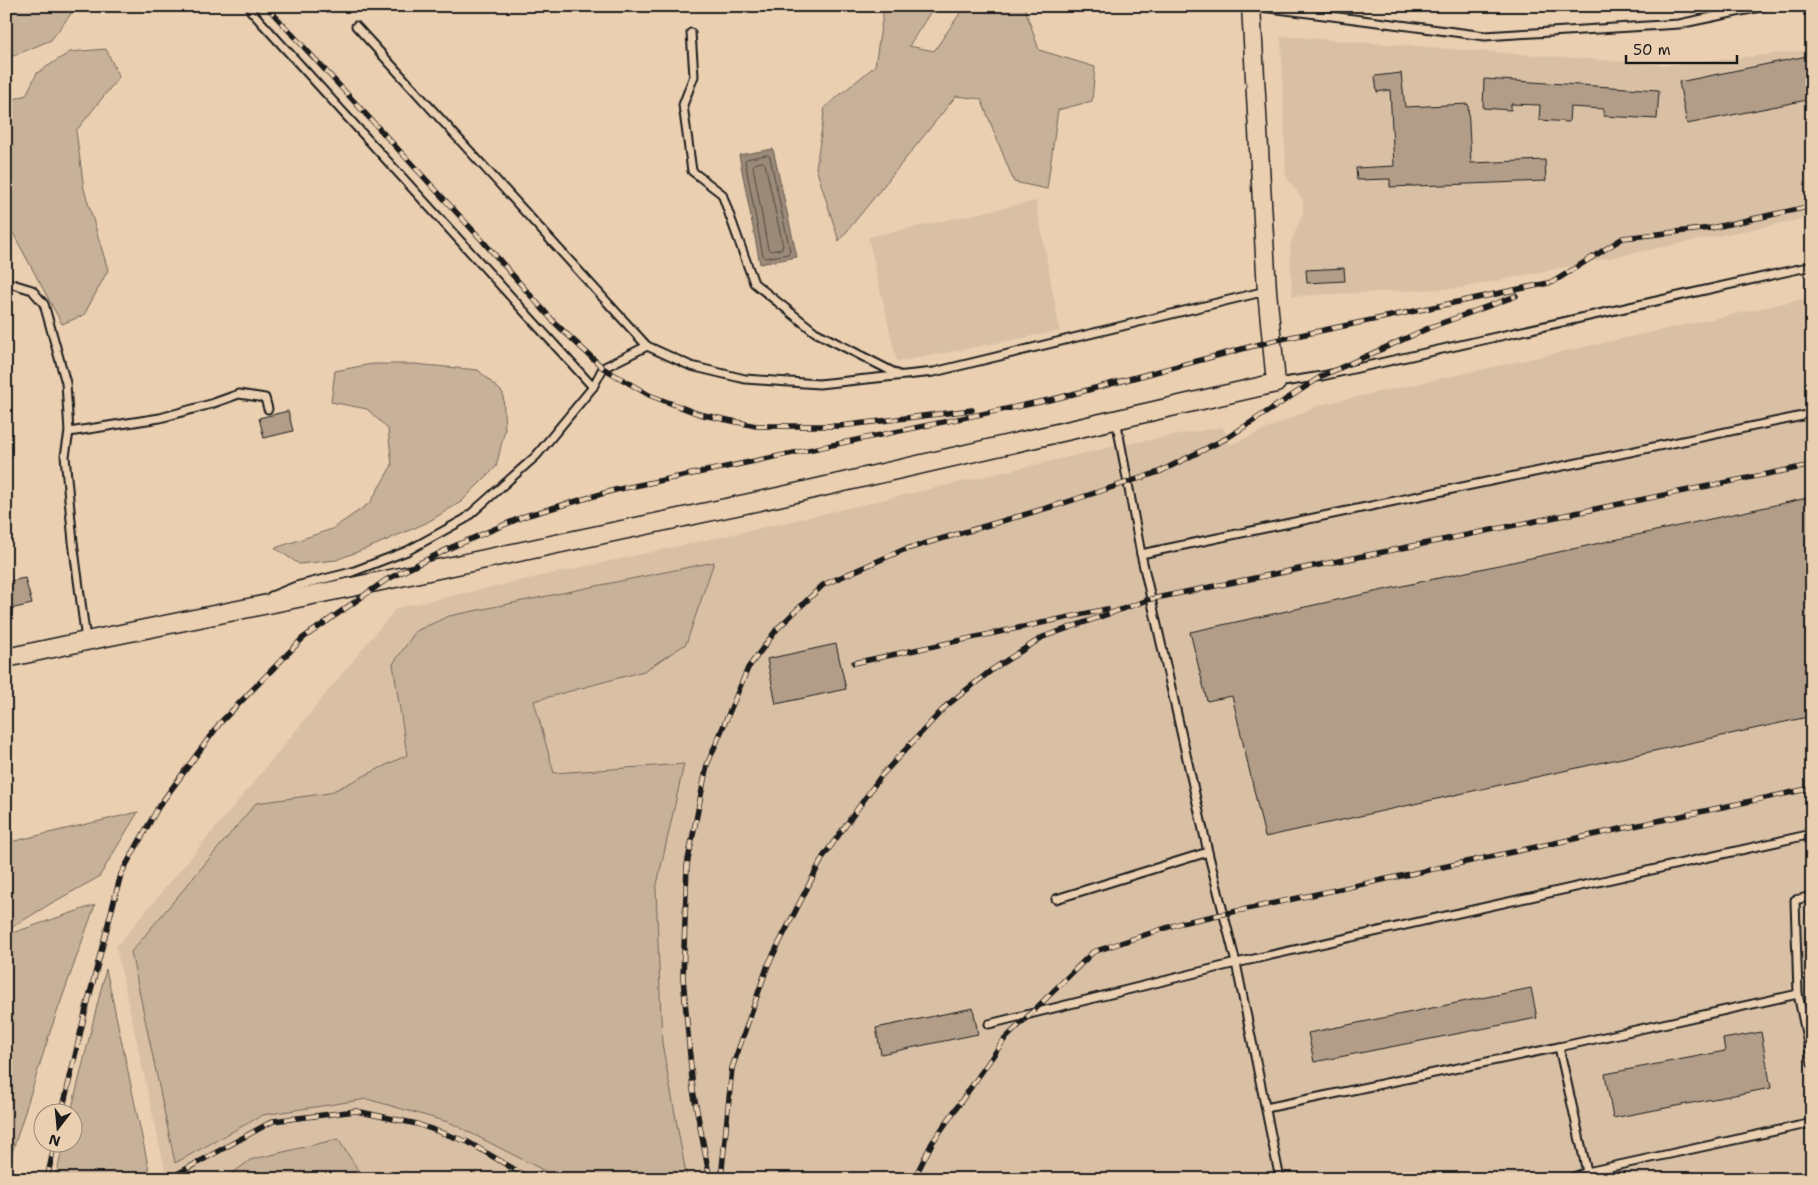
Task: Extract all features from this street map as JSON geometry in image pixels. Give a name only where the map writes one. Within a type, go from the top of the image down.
[{"type":"street","points":[[6,658],[768,499],[1276,383],[1267,291],[1253,6]]},
{"type":"lane","points":[[1253,6],[1485,36],[1679,24],[1765,6]]},
{"type":"lane","points":[[250,11],[593,386]]},
{"type":"lane","points":[[356,26],[647,346],[691,366],[745,379],[819,384],[934,372],[1267,291]]},
{"type":"lane","points":[[691,33],[694,76],[683,105],[692,171],[722,194],[754,283],[815,332],[899,376]]},
{"type":"lane","points":[[1276,383],[1322,376],[1812,266]]},
{"type":"lane","points":[[6,282],[32,290],[44,304],[66,383],[69,432],[65,456],[73,542],[86,641]]},
{"type":"lane","points":[[228,612],[296,586],[352,572],[407,551],[465,520],[536,456],[593,386],[604,368],[647,346]]},
{"type":"lane","points":[[69,432],[160,418],[239,394],[265,398],[268,410]]},
{"type":"lane","points":[[1141,554],[1812,414]]},
{"type":"lane","points":[[1116,419],[1141,554],[1208,852],[1236,964],[1280,1179]]},
{"type":"lane","points":[[989,1024],[1236,964],[1812,834]]},
{"type":"lane","points":[[1056,899],[1208,852]]},
{"type":"lane","points":[[1812,896],[1795,900],[1798,994],[1812,1064]]},
{"type":"lane","points":[[1266,1108],[1559,1047],[1798,994]]},
{"type":"lane","points":[[1559,1047],[1587,1172]]},
{"type":"lane","points":[[1569,1179],[1587,1172],[1812,1123]]},
{"type":"path","points":[[1787,6],[1812,18]]},
{"type":"shaded area","points":[[6,6],[77,6],[51,40],[6,59]]},
{"type":"shaded area","points":[[887,6],[931,6],[933,8],[909,46],[934,51],[965,6],[1024,6],[1039,50],[1095,67],[1092,101],[1058,110],[1047,189],[1014,182],[981,99],[956,96],[839,241],[816,168],[825,107],[875,66],[883,14]]},
{"type":"shaded area","points":[[1281,36],[1666,65],[1812,50],[1812,217],[1461,288],[1292,296],[1290,245],[1303,213],[1303,200],[1286,176]]},
{"type":"shaded area","points":[[106,49],[119,77],[76,131],[84,189],[108,270],[84,315],[62,324],[6,220],[6,102],[26,95],[37,73],[70,52]]},
{"type":"shaded area","points":[[1036,201],[1060,331],[897,362],[868,237]]},
{"type":"shaded area","points":[[1812,297],[1812,1179],[172,1179],[171,1171],[165,1170],[116,947],[396,608],[779,524],[1120,445],[1223,427],[1230,445],[1320,405]]},
{"type":"shaded area","points":[[372,364],[414,364],[478,370],[503,393],[505,429],[496,467],[461,502],[426,523],[336,560],[299,564],[275,548],[332,529],[370,503],[392,465],[388,429],[367,409],[331,402],[335,371]]},
{"type":"shaded area","points":[[714,562],[686,644],[644,671],[534,701],[554,773],[684,764],[656,889],[662,1043],[687,1179],[555,1179],[545,1171],[451,1123],[367,1099],[263,1115],[175,1163],[131,952],[256,803],[329,793],[407,755],[393,664],[416,631],[449,616]]},
{"type":"shaded area","points":[[138,812],[99,877],[6,931],[6,843]]},
{"type":"shaded area","points":[[95,905],[50,1032],[6,1172],[6,935]]},
{"type":"shaded area","points":[[106,969],[151,1179],[55,1179],[62,1152],[82,1152],[82,1102],[73,1102]]},
{"type":"shaded area","points":[[338,1139],[364,1179],[225,1179],[250,1160]]},
{"type":"water","points":[[773,149],[797,257],[760,264],[739,155]]},
{"type":"building","points":[[1812,55],[1812,99],[1687,124],[1679,82]]},
{"type":"building","points":[[1401,73],[1405,107],[1468,104],[1471,163],[1545,160],[1546,181],[1390,187],[1390,179],[1357,180],[1356,168],[1394,166],[1390,90],[1377,92],[1375,76]]},
{"type":"building","points":[[1484,79],[1659,90],[1657,119],[1604,116],[1604,109],[1570,107],[1569,122],[1539,120],[1540,105],[1511,104],[1511,110],[1483,108]]},
{"type":"building","points":[[1344,268],[1345,281],[1307,283],[1306,270]]},
{"type":"building","points":[[288,411],[293,431],[264,438],[259,418]]},
{"type":"building","points":[[1812,497],[1812,716],[1265,837],[1232,696],[1207,701],[1190,632]]},
{"type":"building","points":[[25,578],[32,604],[6,610],[6,582]]},
{"type":"building","points":[[836,644],[846,689],[776,704],[767,659]]},
{"type":"building","points":[[1531,988],[1537,1018],[1314,1062],[1308,1033]]},
{"type":"building","points":[[973,1008],[978,1034],[881,1054],[876,1028]]},
{"type":"building","points":[[1761,1032],[1771,1088],[1613,1118],[1605,1074],[1725,1051],[1723,1039]]},
{"type":"railway","points":[[266,6],[480,238],[554,322],[603,368],[649,395],[699,414],[756,426],[840,426],[972,410]]},
{"type":"railway","points":[[64,1102],[121,874],[159,806],[220,723],[303,638],[386,580],[452,547],[525,516],[615,490],[1054,399],[1272,341],[1553,282],[1623,238],[1711,228],[1812,206]]},
{"type":"railway","points":[[710,1179],[693,1090],[683,977],[687,865],[707,765],[748,668],[777,629],[823,585],[903,550],[1064,503],[1159,472],[1227,438],[1322,376],[1431,327],[1516,296]]},
{"type":"railway","points":[[721,1179],[732,1068],[768,965],[823,857],[881,776],[946,706],[993,669],[1043,637],[1151,599],[1812,465]]},
{"type":"railway","points":[[854,663],[1107,609]]},
{"type":"railway","points":[[914,1179],[932,1143],[1004,1040],[1093,952],[1181,923],[1812,788]]},
{"type":"railway","points":[[168,1179],[273,1121],[356,1111],[417,1124],[468,1142],[531,1179]]},
{"type":"railway","points":[[47,1179],[53,1152]]}]
